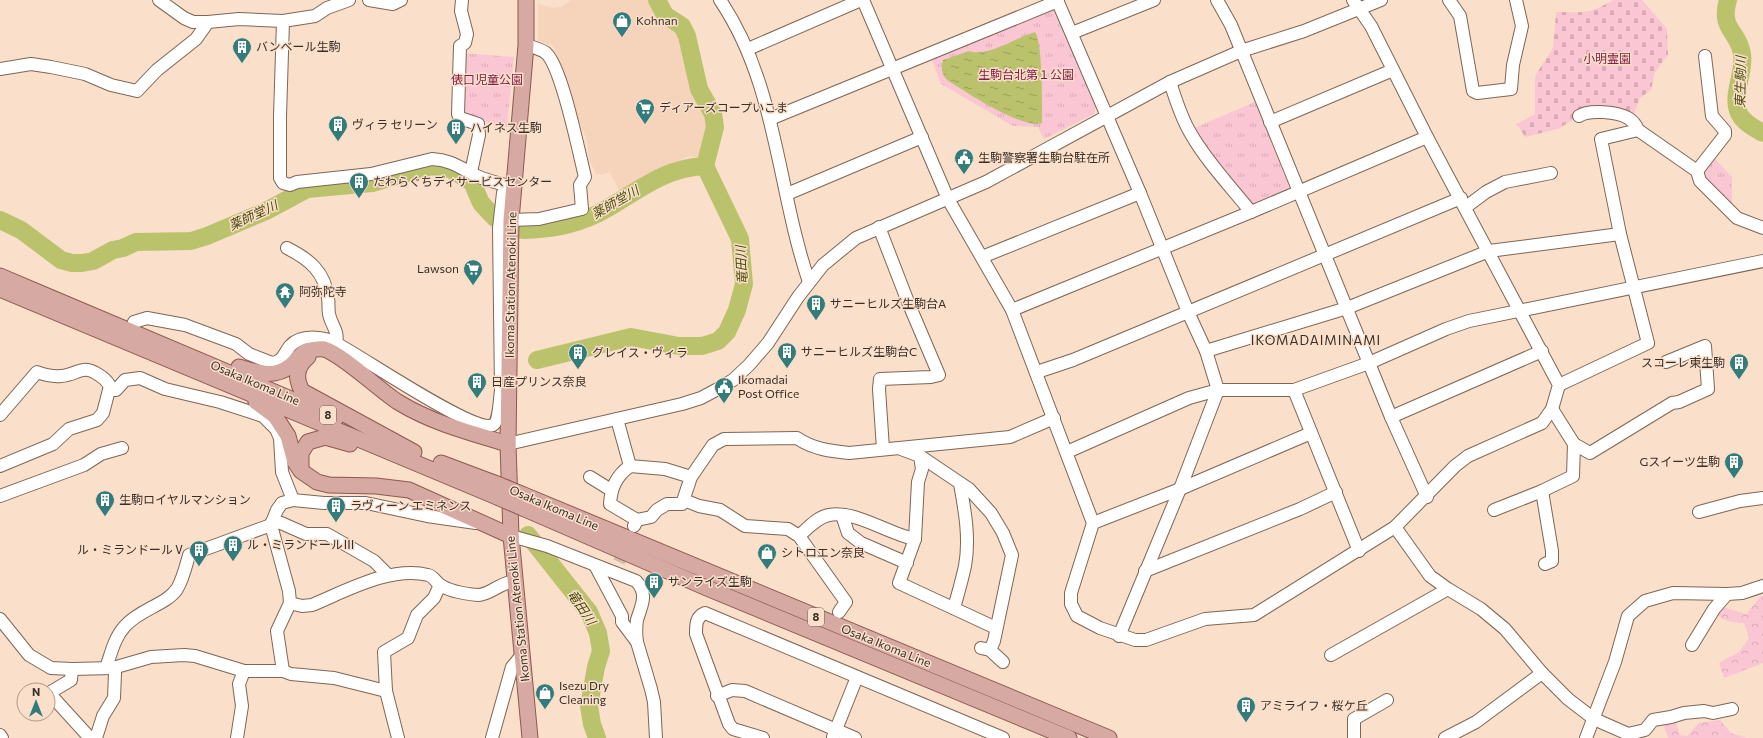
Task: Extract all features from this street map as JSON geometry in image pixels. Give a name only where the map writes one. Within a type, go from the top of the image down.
[{"type":"main road","name":"Ikoma Station Atenoki Line","points":[[526,0],[526,45],[508,190],[511,220],[508,444],[510,536],[530,738]]},
{"type":"main road","name":"Osaka Ikoma Line","points":[[0,276],[160,344],[222,368],[413,457]]},
{"type":"main road","name":"Osaka Ikoma Line","points":[[0,289],[217,380],[413,457],[1109,738]]},
{"type":"main road","points":[[160,344],[261,374],[280,372],[290,366],[306,351],[334,348],[379,388],[417,413],[443,424],[508,444]]},
{"type":"main road","points":[[334,348],[309,356],[298,367],[298,384],[302,391],[413,457]]},
{"type":"main road","points":[[217,380],[252,399],[274,416],[288,436],[295,462],[301,471],[317,482],[329,485],[376,486],[409,490],[510,536]]},
{"type":"main road","points":[[301,471],[300,458],[304,447],[308,442],[325,437],[413,457]]},
{"type":"main road","name":"Osaka Ikoma Line","points":[[524,502],[707,588],[1069,738]]},
{"type":"street","points":[[159,0],[184,18],[193,22],[239,19],[283,21],[315,16],[327,8],[349,0]]},
{"type":"street","points":[[369,0],[393,4],[401,0]]},
{"type":"street","points":[[462,0],[461,12],[467,34],[465,43],[460,46],[458,114],[460,118],[478,124],[479,135],[471,172]]},
{"type":"street","points":[[720,0],[748,49],[756,70],[770,119],[795,233],[809,282]]},
{"type":"street","points":[[748,49],[862,0],[894,69],[948,199],[1012,310],[1037,372],[1093,523],[1072,593],[1071,604],[1078,616],[1119,636],[1135,640],[1146,640],[1205,619],[1254,615],[1359,551],[1395,527],[1427,497],[1455,466],[1468,456],[1542,423],[1552,410],[1559,384],[1519,311],[1371,26],[1357,5]]},
{"type":"street","points":[[1072,33],[1154,0]]},
{"type":"street","points":[[1217,0],[1231,25],[1242,51],[1391,417],[1427,497]]},
{"type":"street","points":[[508,444],[696,400],[733,380],[768,344],[809,282],[823,265],[856,238],[986,182],[1170,82],[1242,51],[1304,31],[1357,5],[1381,0]]},
{"type":"street","points":[[1449,0],[1460,16],[1473,91],[1477,94],[1511,89],[1513,65],[1522,26],[1516,0]]},
{"type":"street","points":[[770,119],[1057,1],[1140,193],[1188,312],[1206,351],[1218,390],[1180,489],[1119,636]]},
{"type":"street","points":[[134,322],[147,318],[185,325],[236,344],[249,354],[272,362],[281,359],[289,346],[303,339],[319,338],[334,348],[452,413],[487,426],[494,425],[496,422],[501,390],[499,228],[508,190],[477,176],[457,164],[442,159],[432,158],[371,174],[297,182],[290,185],[284,183],[280,178],[283,21]]},
{"type":"street","points":[[0,69],[31,64],[51,67],[85,74],[111,85],[138,92],[157,70],[196,39],[208,22]]},
{"type":"street","points":[[511,220],[539,219],[582,209],[580,185],[585,177],[567,104],[556,71],[550,58],[545,52],[526,45]]},
{"type":"street","points":[[1697,171],[1725,135],[1725,131],[1712,116],[1705,56]]},
{"type":"street","points":[[1270,122],[1393,70]]},
{"type":"street","points":[[1170,82],[1178,108],[1190,134],[1251,212]]},
{"type":"street","points":[[1579,116],[1584,113],[1605,112],[1628,118],[1634,123],[1638,130],[1697,171],[1700,181],[1737,218],[1763,228]]},
{"type":"street","points":[[1559,384],[1648,343],[1632,287],[1600,140],[1638,130]]},
{"type":"street","points":[[787,194],[922,137]]},
{"type":"street","points":[[1012,310],[1251,212],[1428,137]]},
{"type":"street","points":[[1037,372],[1073,360],[1325,254],[1391,228],[1463,203],[1505,182],[1551,173]]},
{"type":"street","points":[[982,257],[1140,193]]},
{"type":"street","points":[[879,227],[908,302],[939,374],[931,377],[880,379],[879,390],[883,449]]},
{"type":"street","points":[[1206,351],[1347,308],[1489,251],[1620,234]]},
{"type":"street","points":[[287,248],[313,264],[318,271],[327,293],[329,313],[338,335],[334,348]]},
{"type":"street","points":[[1067,452],[1189,398],[1218,390],[1294,390],[1369,363],[1446,329],[1469,321],[1763,261]]},
{"type":"street","points":[[1552,410],[1574,444],[1590,453],[1672,403],[1679,402],[1708,390],[1705,346],[1666,362]]},
{"type":"street","points":[[1391,417],[1542,351]]},
{"type":"street","points":[[0,415],[37,372],[49,376],[62,376],[80,370],[91,370],[107,380],[110,390],[103,413],[97,420],[69,429],[53,444],[0,466]]},
{"type":"street","points":[[110,390],[116,390],[125,380],[140,378],[165,389],[220,402],[263,416],[276,429],[280,438],[282,472],[293,500]]},
{"type":"street","points":[[1294,390],[1359,551]]},
{"type":"street","points":[[691,477],[665,470],[630,466],[621,472],[611,490],[610,504],[636,523],[651,517],[667,504],[682,504],[691,477],[714,445],[724,439],[797,438],[804,443],[826,451],[849,453],[1010,437],[1054,418]]},
{"type":"street","points":[[617,419],[630,466]]},
{"type":"street","points":[[1093,523],[1180,489],[1311,433]]},
{"type":"street","points":[[1494,510],[1542,491],[1573,476],[1574,444]]},
{"type":"street","points":[[0,496],[84,465],[101,454],[122,448]]},
{"type":"street","points":[[899,448],[920,456],[976,496],[991,513],[1003,533],[1012,555],[996,628],[986,649],[1003,662]]},
{"type":"street","points":[[920,456],[922,469],[918,482],[915,539],[900,583],[901,585],[996,628]]},
{"type":"street","points":[[590,477],[611,490]]},
{"type":"street","points":[[954,608],[965,566],[967,546],[966,512],[960,484]]},
{"type":"street","points":[[1542,491],[1552,551],[1552,561],[1544,564]]},
{"type":"street","points":[[1145,572],[1292,512],[1336,492]]},
{"type":"street","points":[[1699,512],[1740,501],[1763,498]]},
{"type":"street","points":[[284,671],[277,631],[290,603],[287,581],[271,524],[282,503],[293,500],[324,503],[366,503],[440,519],[484,524]]},
{"type":"street","points":[[684,500],[699,506],[720,510],[745,526],[788,529],[799,536],[846,602],[839,612]]},
{"type":"street","points":[[799,536],[812,524],[828,515],[842,515],[860,519],[915,539]]},
{"type":"street","points":[[842,515],[848,532],[860,543],[907,563]]},
{"type":"street","points":[[110,668],[116,639],[125,626],[142,611],[169,597],[177,589],[189,554],[271,524],[281,523],[306,534],[327,534],[374,561],[388,575]]},
{"type":"street","points":[[1395,527],[1430,576],[1481,609],[1505,629],[1542,673],[1568,699],[1594,719],[1630,736],[1646,730],[1654,720],[1671,718],[1684,713],[1704,711],[1713,713],[1732,709]]},
{"type":"street","points":[[510,536],[547,546],[596,566],[617,567],[640,585],[644,604],[637,624],[637,642],[654,702],[656,738]]},
{"type":"street","points":[[596,566],[622,616],[622,622],[637,642]]},
{"type":"street","points":[[290,603],[302,606],[312,605],[388,575],[413,572],[430,576],[440,585],[478,595],[490,592],[504,582],[514,581]]},
{"type":"street","points":[[398,738],[386,691],[384,652],[408,638],[418,615],[434,598],[440,585]]},
{"type":"street","points":[[1586,738],[1615,662],[1628,616],[1645,601],[1673,593],[1742,593],[1763,586]]},
{"type":"street","points":[[1331,655],[1448,589]]},
{"type":"street","points":[[1692,645],[1714,609],[1727,594]]},
{"type":"street","points":[[763,738],[733,729],[729,724],[717,696],[696,634],[696,624],[700,616],[705,613],[1003,738]]},
{"type":"street","points":[[0,619],[29,655],[51,668],[110,668],[152,657],[184,655],[195,656],[244,671],[284,671],[292,674],[334,678],[386,691]]},
{"type":"street","points":[[492,738],[512,667],[522,655]]},
{"type":"street","points":[[96,738],[103,716],[114,698],[115,673],[110,668]]},
{"type":"street","points":[[72,669],[71,680],[49,693],[90,738]]},
{"type":"street","points":[[236,738],[242,706],[239,684],[244,671]]},
{"type":"street","points":[[370,687],[385,672]]},
{"type":"street","points":[[1445,738],[1476,722],[1542,673]]},
{"type":"street","points":[[834,734],[857,677]]},
{"type":"street","points":[[717,696],[732,690],[745,691],[834,734],[855,738]]},
{"type":"street","points":[[1354,738],[1354,719],[1387,700]]},
{"type":"shaded area","points":[[571,0],[655,0],[660,14],[679,30],[682,36],[692,82],[710,118],[710,125],[703,157],[698,158],[690,156],[645,175],[619,191],[610,172],[601,175],[596,174],[589,159],[587,140],[576,115],[567,80],[553,46],[538,41],[538,4],[552,8],[561,7]]},
{"type":"green space","name":"小明霊園","points":[[1613,0],[1642,0],[1667,29],[1668,55],[1655,72],[1651,90],[1640,98],[1633,117],[1627,114],[1576,118],[1558,129],[1525,137],[1517,124],[1535,114],[1535,76],[1553,48],[1556,12],[1586,12],[1605,5]]},
{"type":"green space","name":"生駒台北第１公園","points":[[1050,9],[1054,10],[1096,106],[1094,114],[1044,139],[1038,127],[1013,126],[941,84],[931,58]]},
{"type":"green space","name":"俵口児童公園","points":[[463,53],[514,57],[507,127],[462,117]]},
{"type":"green space","points":[[1255,102],[1290,187],[1289,192],[1255,206],[1252,205],[1192,129]]},
{"type":"green space","points":[[1714,158],[1732,177],[1732,209],[1724,201],[1722,194],[1704,179],[1705,171]]},
{"type":"green space","points":[[1761,596],[1763,596],[1763,663],[1724,678],[1719,663],[1739,652],[1749,638],[1744,623],[1728,621],[1715,613],[1723,607],[1746,614]]},
{"type":"green space","points":[[1720,720],[1731,733],[1747,738],[1668,738],[1664,726],[1665,722],[1676,722],[1680,735],[1687,736],[1699,723]]},
{"type":"water","points":[[1035,32],[1038,38],[1041,61],[1042,123],[1033,124],[1022,121],[994,109],[947,80],[943,73],[943,60],[969,51],[984,52]]},
{"type":"waterway","name":"竜田川","points":[[537,360],[631,337],[679,346],[702,346],[718,341],[727,332],[737,310],[744,284],[740,239],[705,166],[715,127],[713,114],[699,89],[687,36],[682,26],[665,15],[657,0]]},
{"type":"waterway","name":"東生駒川","points":[[1728,0],[1726,18],[1730,30],[1740,46],[1742,54],[1742,68],[1737,90],[1738,111],[1745,121],[1763,133]]},
{"type":"waterway","name":"薬師堂川","points":[[0,220],[21,230],[61,260],[72,263],[82,263],[93,261],[113,250],[123,248],[136,242],[191,241],[207,236],[266,211],[307,189],[372,183],[431,166],[450,169],[472,182],[481,203],[495,218]]},
{"type":"waterway","name":"薬師堂川","points":[[523,230],[552,228],[588,218],[661,177],[689,168],[705,166]]},
{"type":"waterway","name":"竜田川","points":[[528,535],[589,612],[598,633],[601,651],[596,667],[589,706],[592,724],[597,738]]},
{"type":"tunnel","points":[[619,562],[627,544]]},
{"type":"place","name":"Kohnan","points":[[622,38]]},
{"type":"place","name":"バンベール生駒","points":[[242,64]]},
{"type":"place","name":"ディアーズコープいこま","points":[[645,125]]},
{"type":"place","name":"ヴィラ セリーン","points":[[338,142]]},
{"type":"place","name":"ハイネス生駒","points":[[456,145]]},
{"type":"place","name":"生駒警察署生駒台駐在所","points":[[964,175]]},
{"type":"place","name":"たわらぐちディサービスセンター","points":[[359,199]]},
{"type":"place","name":"Lawson","points":[[473,286]]},
{"type":"place","name":"阿弥陀寺","points":[[285,309]]},
{"type":"place","name":"サニーヒルズ生駒台A","points":[[816,321]]},
{"type":"place","name":"サニーヒルズ生駒台C","points":[[787,369]]},
{"type":"place","name":"グレイス・ヴィラ","points":[[578,370]]},
{"type":"place","name":"スコーレ東生駒","points":[[1739,380]]},
{"type":"place","name":"日産プリンス奈良","points":[[477,399]]},
{"type":"place","name":"Ikomadai Post Office","points":[[724,404]]},
{"type":"place","name":"Gスイーツ生駒","points":[[1734,479]]},
{"type":"place","name":"生駒ロイヤルマンション","points":[[105,517]]},
{"type":"place","name":"ラヴィーン エミネンス","points":[[336,523]]},
{"type":"place","name":"ル・ミランドールⅢ","points":[[233,562]]},
{"type":"place","name":"ル・ミランドールⅤ","points":[[199,567]]},
{"type":"place","name":"シトロエン奈良","points":[[767,570]]},
{"type":"place","name":"サンライズ生駒","points":[[654,599]]},
{"type":"place","name":"Isezu Dry Cleaning","points":[[545,710]]},
{"type":"place","name":"アミライフ・桜ケ丘","points":[[1246,723]]},
{"type":"district","name":"IKOMADAIMINAMI","points":[[1316,340]]}]
